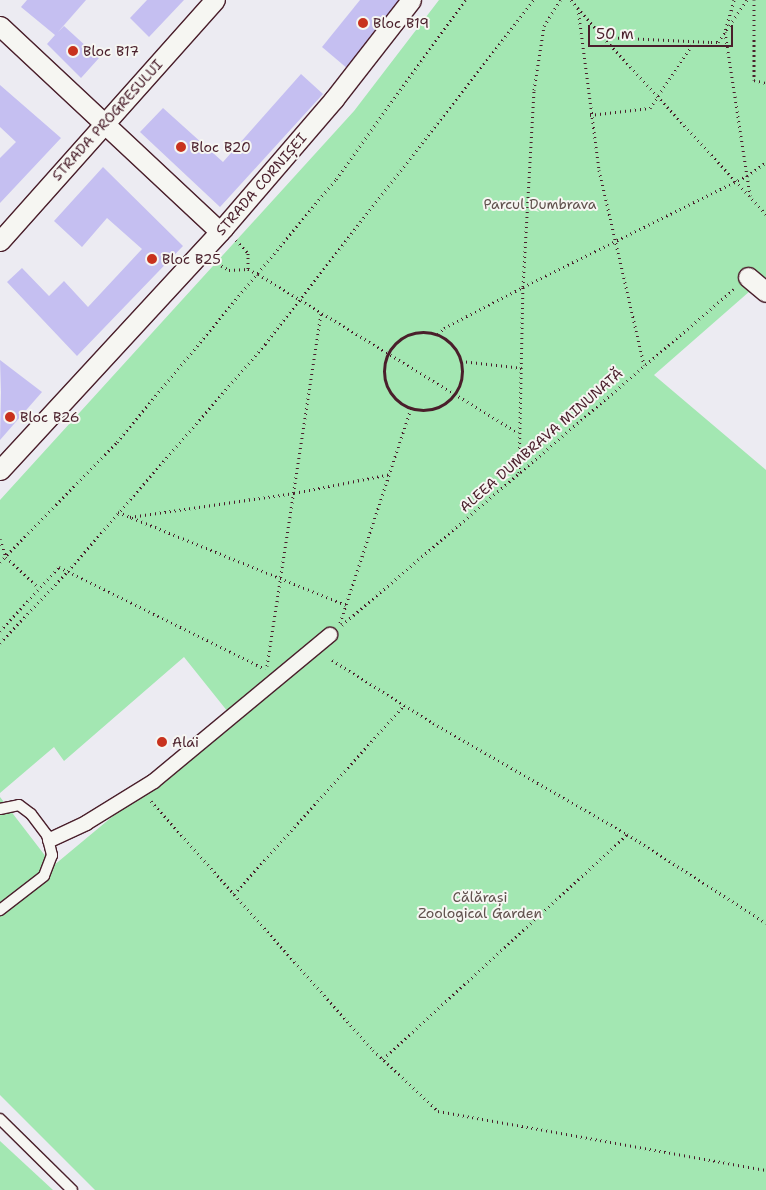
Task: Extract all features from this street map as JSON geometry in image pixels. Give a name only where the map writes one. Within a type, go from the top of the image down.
[{"type":"street","name":"STRADA PROGRESULUI","points":[[0,241],[215,0]]},
{"type":"street","name":"STRADA CORNIȘEI","points":[[0,470],[222,230],[334,99],[410,0]]},
{"type":"street","points":[[0,26],[104,124],[222,230]]},
{"type":"street","points":[[748,277],[766,292]]},
{"type":"street","points":[[50,840],[140,790],[334,632]]},
{"type":"lane","points":[[0,809],[14,805],[31,814],[50,840],[51,860],[44,876],[0,910]]},
{"type":"lane","points":[[0,1119],[72,1190]]},
{"type":"path","points":[[0,562],[117,442],[258,274],[336,179],[434,38],[465,0]]},
{"type":"path","points":[[0,642],[68,571],[265,344],[298,299],[532,0]]},
{"type":"path","points":[[519,473],[518,433],[522,368],[523,287],[537,65],[544,26],[560,0]]},
{"type":"path","points":[[571,0],[658,98],[766,214]]},
{"type":"path","points":[[734,0],[725,32],[750,196]]},
{"type":"path","points":[[603,37],[718,42],[747,0]]},
{"type":"path","points":[[754,0],[754,80],[766,83]]},
{"type":"path","points":[[578,8],[590,115],[616,244],[644,366]]},
{"type":"path","points":[[590,115],[650,108],[694,42]]},
{"type":"path","points":[[438,334],[444,328],[523,287],[616,244],[747,176],[766,162]]},
{"type":"path","points":[[222,230],[248,254],[248,270]]},
{"type":"path","points":[[203,250],[229,270],[248,270],[258,274],[453,396],[518,433]]},
{"type":"path","name":"ALEEA DUMBRAVA MINUNATĂ","points":[[334,632],[748,277]]},
{"type":"path","points":[[263,691],[321,313]]},
{"type":"path","points":[[426,331],[438,334],[455,348],[461,361],[462,376],[453,396],[434,408],[411,408],[396,400],[387,386],[384,370],[387,354],[403,336],[426,331]]},
{"type":"path","points":[[461,361],[522,368]]},
{"type":"path","points":[[334,632],[346,605],[411,408]]},
{"type":"path","points":[[130,517],[294,493],[390,474]]},
{"type":"path","points":[[118,512],[282,576],[346,605]]},
{"type":"path","points":[[0,538],[6,556],[39,588]]},
{"type":"path","points":[[0,556],[6,556]]},
{"type":"path","points":[[0,631],[59,567],[266,669]]},
{"type":"path","points":[[332,660],[404,705],[627,834],[766,922]]},
{"type":"path","points":[[234,894],[404,705]]},
{"type":"path","points":[[140,790],[383,1059],[438,1111],[766,1170]]},
{"type":"path","points":[[383,1059],[627,834]]},
{"type":"green space","points":[[439,0],[766,0],[766,277],[654,375],[766,470],[766,1190],[95,1190],[0,1095],[0,797],[53,866],[232,717],[184,657],[64,761],[54,747],[0,793],[0,500],[354,111]]},
{"type":"green space","points":[[0,1141],[53,1190],[0,1190]]},
{"type":"building","points":[[27,0],[86,0],[58,32],[64,26],[99,58],[81,78],[47,44],[55,35],[21,7]]},
{"type":"building","points":[[147,0],[184,0],[149,37],[130,18]]},
{"type":"building","name":"Bloc B19","points":[[360,0],[405,0],[348,69],[322,47]]},
{"type":"building","name":"Bloc B20","points":[[301,74],[323,94],[220,207],[140,132],[163,108],[223,162]]},
{"type":"building","points":[[0,85],[61,138],[0,203],[0,158],[16,142],[0,127]]},
{"type":"building","name":"Bloc B25","points":[[103,167],[183,246],[77,356],[7,282],[22,268],[49,296],[64,281],[88,307],[142,249],[107,218],[82,247],[54,221]]},
{"type":"building","name":"Bloc B26","points":[[0,360],[42,392],[0,440],[1,392]]},
{"type":"place","name":"Bloc B19","points":[[363,23]]},
{"type":"place","name":"Bloc B17","points":[[73,51]]},
{"type":"place","name":"Bloc B20","points":[[181,147]]},
{"type":"place","name":"Bloc B25","points":[[152,259]]},
{"type":"place","name":"Bloc B26","points":[[10,417]]},
{"type":"place","name":"Alai","points":[[162,742]]},
{"type":"park label","name":"Parcul Dumbrava","points":[[540,204]]},
{"type":"park label","name":"Călărași Zoological Garden","points":[[480,906]]}]
